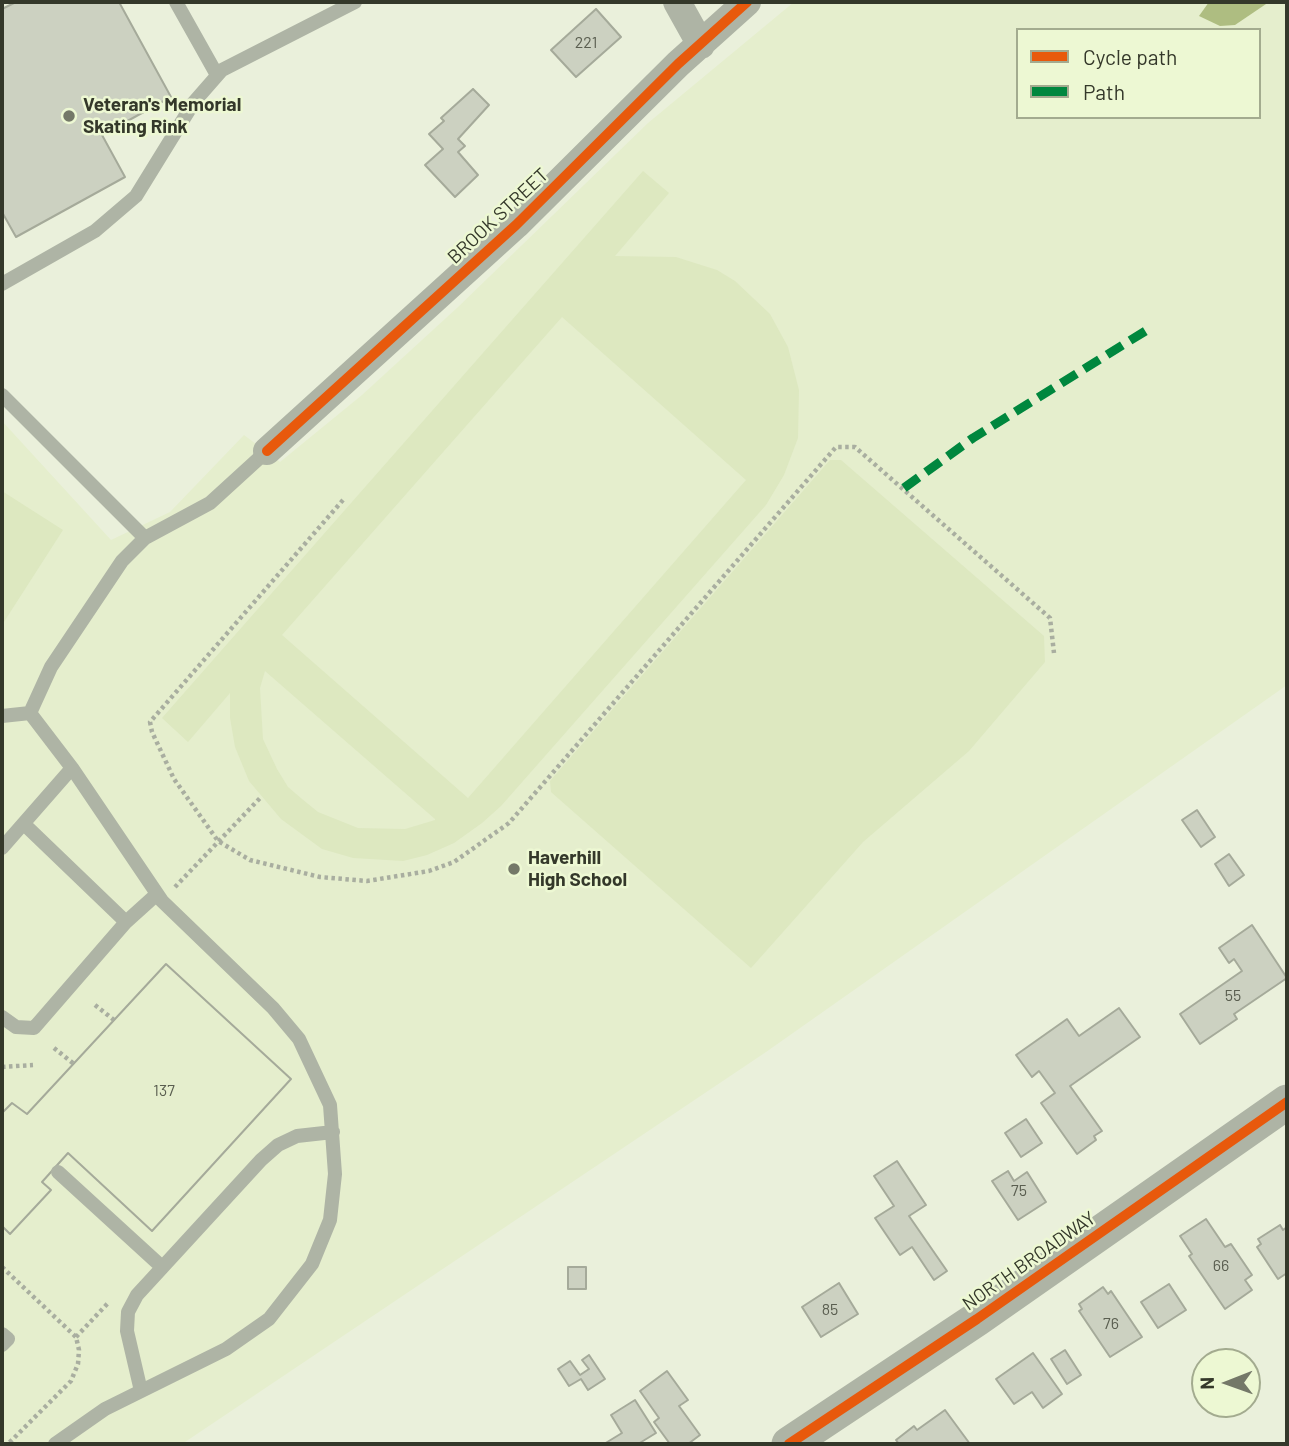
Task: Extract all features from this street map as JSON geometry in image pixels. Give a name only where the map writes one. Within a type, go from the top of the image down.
[{"type":"street","points":[[677,2],[701,45]]},
{"type":"street","name":"BROOK STREET","points":[[267,451],[516,225],[678,64],[747,2]]},
{"type":"street","name":"NORTH BROADWAY","points":[[789,1444],[977,1319],[1287,1102]]},
{"type":"lane","points":[[176,2],[218,75]]},
{"type":"lane","points":[[2,284],[94,231],[136,196],[194,102],[218,75],[355,2]]},
{"type":"lane","points":[[2,395],[145,538]]},
{"type":"lane","points":[[30,713],[46,677],[75,629],[122,561],[145,538],[210,503],[267,451]]},
{"type":"lane","points":[[2,716],[30,713]]},
{"type":"lane","points":[[30,713],[72,768],[157,894],[273,1008],[299,1039],[330,1105],[335,1174],[330,1220],[312,1264],[269,1319],[247,1336],[81,1424],[55,1444]]},
{"type":"lane","points":[[2,848],[72,768]]},
{"type":"lane","points":[[24,824],[126,922]]},
{"type":"lane","points":[[2,1017],[16,1027],[34,1028],[126,922],[157,894]]},
{"type":"lane","points":[[141,1391],[129,1348],[128,1312],[137,1295],[278,1145],[298,1136],[333,1132]]},
{"type":"lane","points":[[58,1172],[162,1267]]},
{"type":"lane","points":[[2,1334],[8,1339],[2,1345]]},
{"type":"path","points":[[343,500],[150,722],[152,732],[179,787],[218,841],[250,860],[320,877],[355,881],[402,878],[454,862],[480,847],[509,823],[826,456],[845,445],[855,447],[889,475],[1050,618],[1054,653]]},
{"type":"path","points":[[174,887],[261,797]]},
{"type":"path","points":[[95,1005],[114,1020]]},
{"type":"path","points":[[54,1048],[74,1064]]},
{"type":"path","points":[[2,1067],[33,1065]]},
{"type":"path","points":[[2,1267],[76,1337],[78,1364],[71,1381],[8,1444]]},
{"type":"path","points":[[76,1337],[110,1300]]},
{"type":"shaded area","name":"Haverhill High School","points":[[794,2],[1287,2],[1287,685],[766,1052],[182,1444],[2,1444],[2,421],[111,540],[170,512],[244,435],[280,462],[362,395],[458,307],[648,123]]},
{"type":"shaded area","points":[[1209,2],[1269,2],[1235,25],[1220,26],[1199,16]]},
{"type":"shaded area","points":[[643,171],[669,193],[615,256],[676,257],[717,270],[735,281],[770,314],[788,347],[799,390],[798,438],[784,475],[766,505],[501,806],[454,843],[427,855],[403,861],[353,858],[322,849],[281,819],[249,781],[235,747],[230,718],[230,693],[188,742],[162,718]],"holes":[[[562,317],[746,480],[468,798],[282,635]],[[265,671],[435,819],[435,820],[405,829],[358,828],[318,812],[288,787],[263,739],[260,688]]]},
{"type":"shaded area","points":[[830,460],[841,460],[1044,636],[1045,662],[969,751],[863,842],[751,968],[551,792],[550,781]]},
{"type":"shaded area","points":[[2,491],[63,530],[2,625]]},
{"type":"building","name":"Veteran's Memorial Skating Rink","points":[[16,2],[119,2],[171,97],[102,135],[125,177],[16,237],[2,212],[2,9]]},
{"type":"building","points":[[596,9],[621,37],[576,77],[551,50]]},
{"type":"building","points":[[473,89],[489,105],[458,139],[465,146],[458,152],[478,175],[455,197],[425,165],[443,149],[429,134],[444,121],[441,118]]},
{"type":"building","points":[[1197,810],[1215,837],[1201,847],[1182,820]]},
{"type":"building","points":[[1229,854],[1244,875],[1229,886],[1215,864]]},
{"type":"building","points":[[1252,925],[1287,978],[1234,1014],[1237,1019],[1200,1044],[1180,1014],[1242,971],[1234,959],[1229,963],[1219,948]]},
{"type":"building","points":[[166,964],[291,1079],[152,1231],[68,1153],[42,1182],[51,1190],[10,1234],[2,1226],[2,1113],[12,1103],[27,1114]]},
{"type":"building","points":[[166,964],[291,1079],[152,1231],[68,1153],[42,1182],[51,1190],[10,1234],[2,1226],[2,1113],[12,1103],[27,1114]]},
{"type":"building","points":[[1119,1008],[1140,1037],[1070,1086],[1102,1131],[1094,1136],[1096,1140],[1077,1154],[1041,1103],[1055,1093],[1039,1071],[1032,1077],[1016,1055],[1067,1019],[1079,1036]]},
{"type":"building","points":[[1026,1119],[1042,1143],[1021,1157],[1005,1133]]},
{"type":"building","points":[[897,1161],[926,1205],[909,1216],[947,1271],[934,1280],[912,1247],[900,1255],[875,1218],[894,1206],[874,1176]]},
{"type":"building","points":[[1008,1171],[1014,1181],[1027,1172],[1046,1202],[1018,1220],[992,1181]]},
{"type":"building","points":[[1206,1219],[1225,1247],[1231,1244],[1252,1275],[1245,1280],[1252,1290],[1225,1309],[1189,1256],[1192,1254],[1180,1236]]},
{"type":"building","points":[[1280,1225],[1283,1230],[1287,1227],[1287,1273],[1278,1279],[1257,1247],[1261,1244],[1258,1239]]},
{"type":"building","points":[[568,1267],[586,1267],[586,1289],[568,1289]]},
{"type":"building","points":[[839,1283],[858,1314],[821,1337],[802,1307]]},
{"type":"building","points":[[1169,1284],[1186,1310],[1158,1328],[1141,1302]]},
{"type":"building","points":[[1103,1287],[1108,1294],[1111,1291],[1142,1337],[1110,1357],[1079,1311],[1082,1309],[1079,1304]]},
{"type":"building","points":[[1065,1350],[1081,1375],[1067,1384],[1051,1359]]},
{"type":"building","points":[[1033,1353],[1062,1394],[1043,1408],[1032,1392],[1014,1404],[996,1379]]},
{"type":"building","points":[[589,1355],[605,1379],[588,1390],[581,1379],[569,1386],[558,1369],[570,1361],[580,1375],[589,1369],[582,1360]]},
{"type":"building","points":[[667,1371],[688,1400],[679,1406],[700,1435],[688,1444],[670,1444],[654,1422],[659,1418],[640,1391]]},
{"type":"building","points":[[635,1400],[656,1433],[638,1444],[604,1444],[622,1433],[611,1415]]},
{"type":"building","points":[[945,1410],[970,1444],[899,1444],[896,1440],[914,1426],[917,1430]]},
{"type":"marked path","points":[[904,488],[973,438],[1147,330]]},
{"type":"cycle path","points":[[267,451],[516,225],[678,64],[747,2]]},
{"type":"cycle path","points":[[789,1444],[977,1319],[1287,1102]]},
{"type":"place","name":"Veteran's Memorial Skating Rink","points":[[69,116]]},
{"type":"place","name":"Haverhill High School","points":[[514,869]]}]
